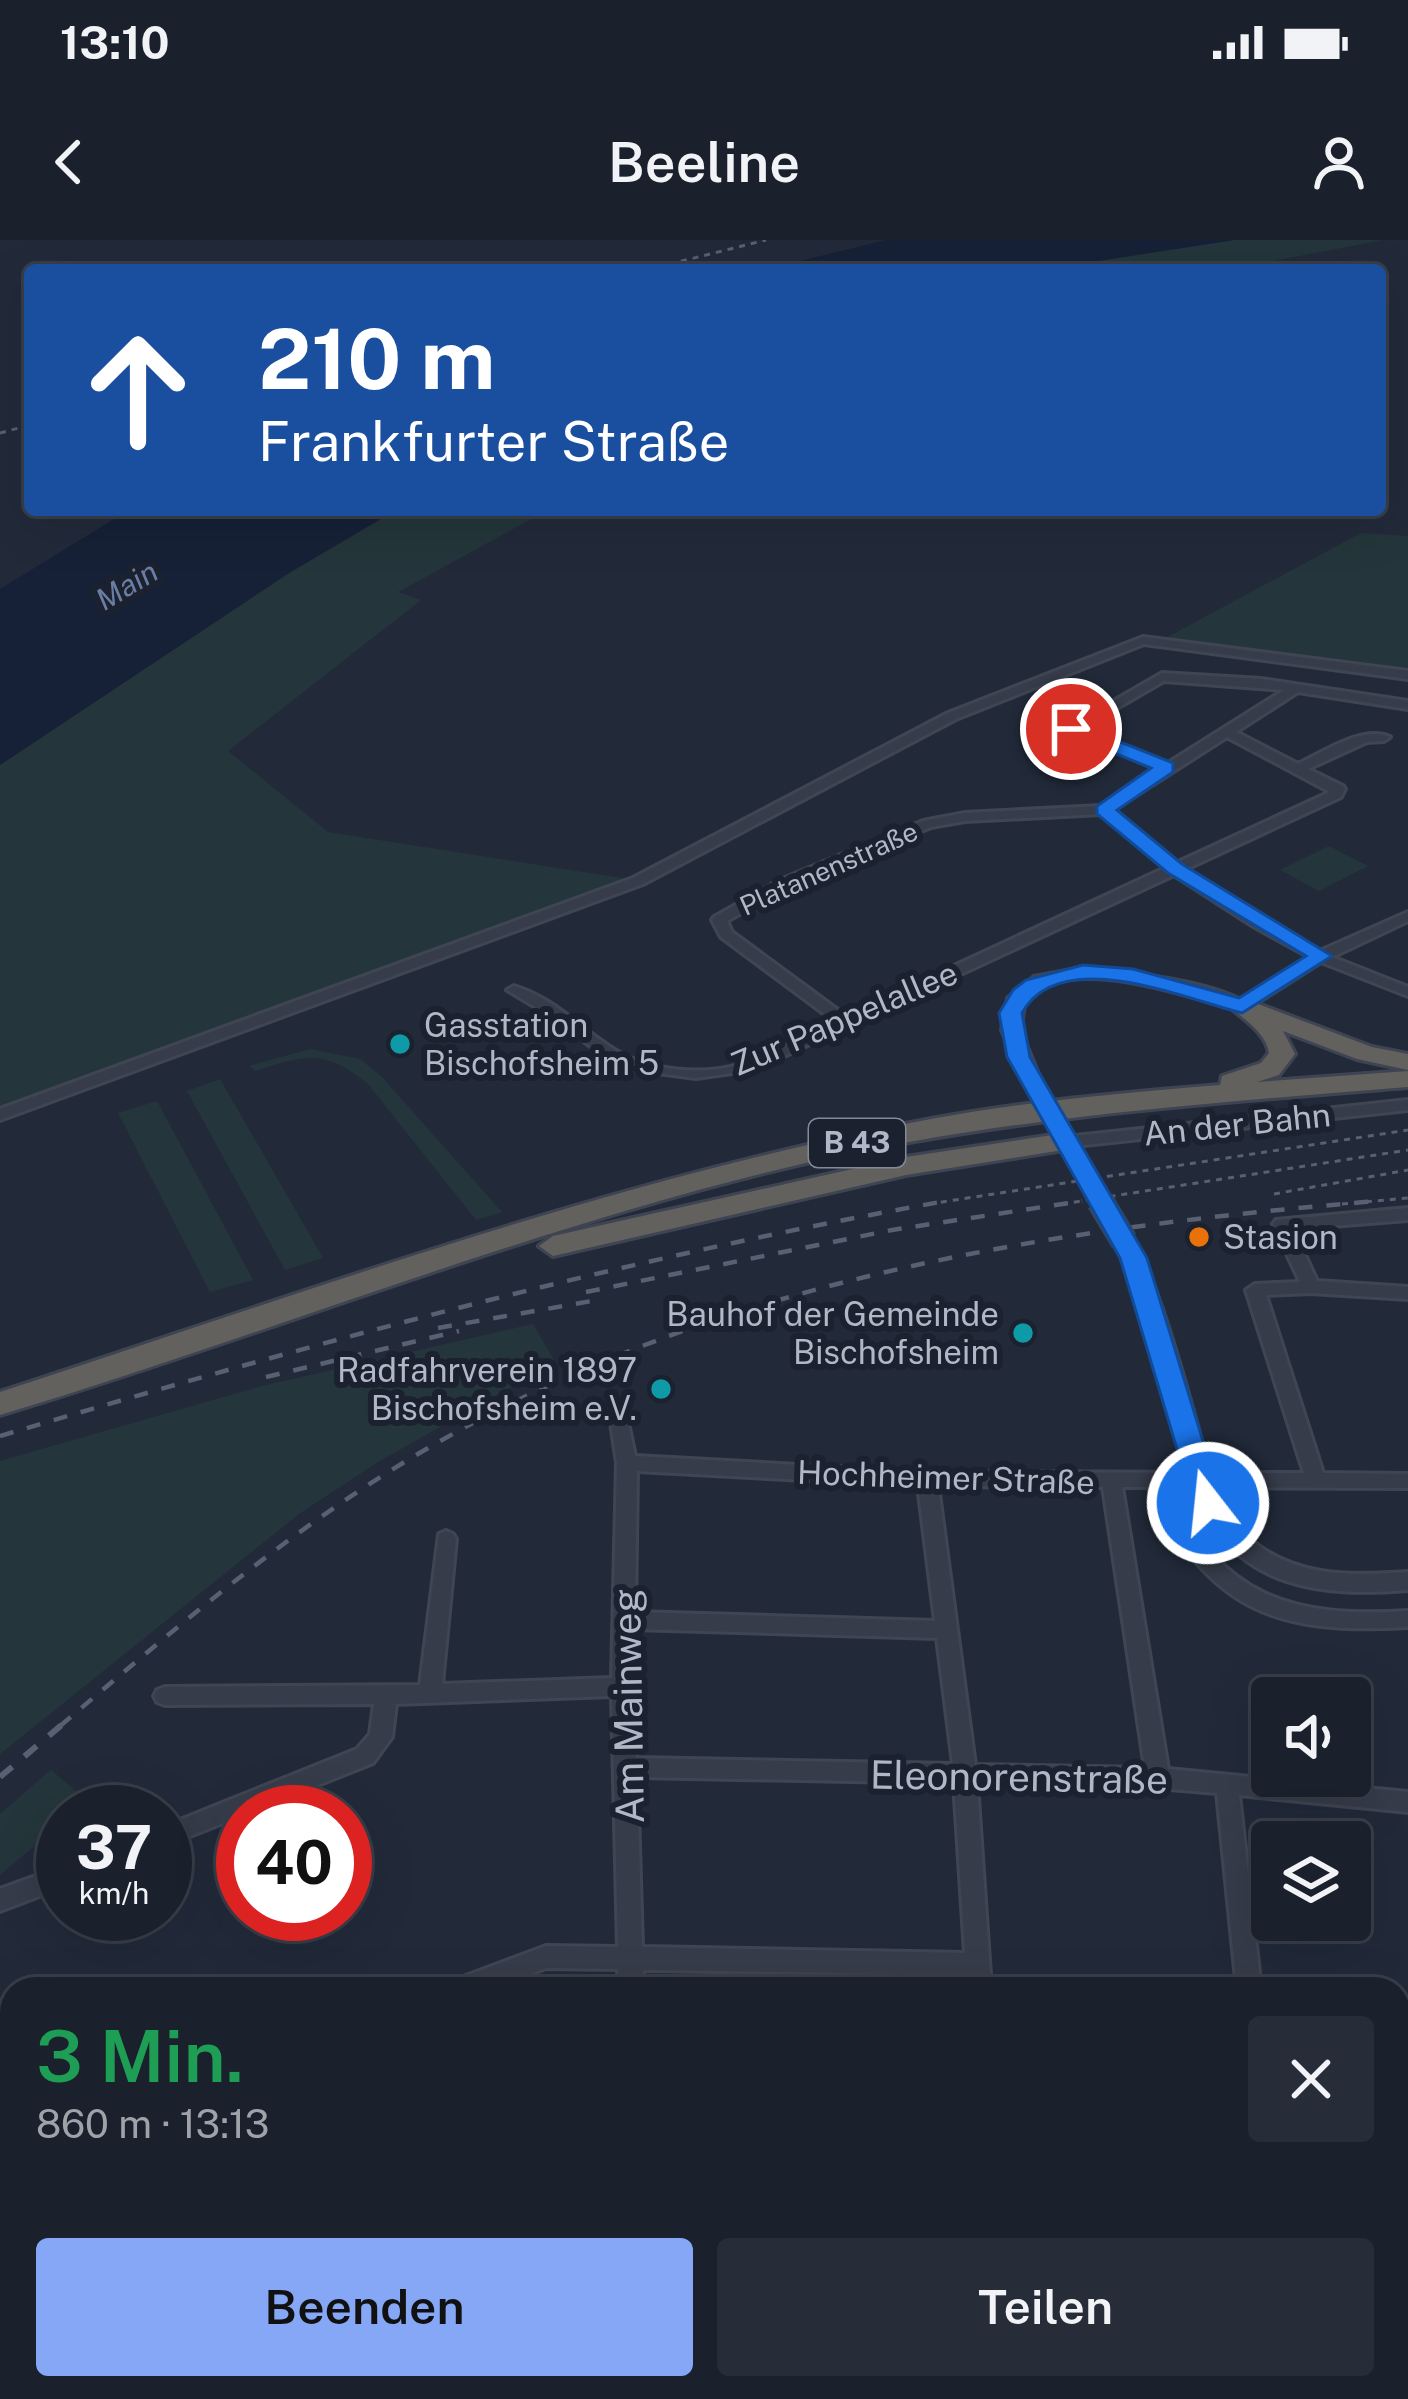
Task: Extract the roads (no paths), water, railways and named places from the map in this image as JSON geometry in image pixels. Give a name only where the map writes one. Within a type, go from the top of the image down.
[{"type":"highway","points":[[1242,1006],[1408,1071]]},
{"type":"highway","points":[[1200,1087],[1260,1074],[1280,1060],[1280,1042],[1242,1006]]},
{"type":"highway","name":"B 43","points":[[0,1393],[331,1285],[764,1156],[1006,1106],[1408,1071]]},
{"type":"highway","name":"B 43","points":[[0,1404],[324,1297],[677,1189],[878,1138],[1069,1108],[1408,1071]]},
{"type":"highway","points":[[324,1297],[906,1166],[1066,1141]]},
{"type":"street","points":[[0,1115],[638,881],[952,716],[1143,640],[1408,675]]},
{"type":"street","points":[[1166,767],[1071,729],[1162,677],[1262,683],[1408,706]]},
{"type":"street","points":[[1293,690],[1104,810],[1175,869],[1321,956],[1408,992]]},
{"type":"street","points":[[1226,732],[1299,768],[1365,738],[1384,737]]},
{"type":"street","name":"Zur Pappelallee","points":[[514,990],[551,1006],[624,1060],[682,1072],[731,1072],[1336,794],[1338,788],[1299,768]]},
{"type":"street","name":"Platanenstraße","points":[[845,1022],[726,934],[719,920],[783,884],[928,824],[965,817],[1104,810]]},
{"type":"street","points":[[1408,916],[1321,956],[1242,1006],[1113,973],[1052,977],[1016,1001],[1010,1022],[1012,1043],[1124,1241],[1144,1286],[1208,1503],[1246,1552],[1290,1574],[1339,1586],[1408,1581]]},
{"type":"street","name":"An der Bahn","points":[[1066,1141],[1408,1106]]},
{"type":"street","points":[[1308,1287],[1282,1224],[1408,1214]]},
{"type":"street","points":[[1316,1480],[1255,1290],[1308,1287],[1408,1292]]},
{"type":"street","name":"Am Mainweg","points":[[620,1423],[627,1463],[623,1687],[629,1767],[631,1977]]},
{"type":"street","name":"Hochheimer Straße","points":[[627,1463],[927,1480],[1408,1481]]},
{"type":"street","points":[[492,1977],[546,1957],[630,1955],[979,1976],[965,1775],[927,1480]]},
{"type":"street","points":[[1155,1481],[1187,1545],[1238,1588],[1305,1618],[1345,1623],[1408,1618]]},
{"type":"street","points":[[1112,1483],[1158,1778]]},
{"type":"street","points":[[430,1694],[446,1539]]},
{"type":"street","points":[[626,1620],[946,1630]]},
{"type":"street","points":[[165,1696],[623,1687]]},
{"type":"street","points":[[192,1825],[365,1756],[381,1737],[386,1695]]},
{"type":"street","name":"Eleonorenstraße","points":[[629,1767],[1158,1778],[1408,1802]]},
{"type":"street","points":[[1227,1784],[1248,1977]]},
{"type":"street","points":[[0,1900],[36,1886]]},
{"type":"water","points":[[886,240],[1234,240],[1079,264],[788,264]]},
{"type":"water","name":"Main","points":[[119,516],[386,516],[289,573],[0,765],[0,589]]},
{"type":"railway","points":[[670,264],[766,240]]},
{"type":"railway","points":[[0,433],[24,427]]},
{"type":"railway","points":[[936,1203],[1408,1130]]},
{"type":"railway","points":[[1062,1204],[1408,1150]]},
{"type":"railway","points":[[1274,1194],[1408,1170]]},
{"type":"railway","points":[[1342,1204],[1408,1198]]},
{"type":"railway","points":[[936,1203],[946,1201]]},
{"type":"railway","points":[[586,1292],[892,1230],[1082,1201]]},
{"type":"railway","points":[[60,1726],[217,1595],[339,1504],[497,1411],[616,1357],[737,1313],[862,1278],[989,1250],[1117,1229],[1377,1201]]},
{"type":"railway","points":[[0,1436],[470,1305],[707,1249],[936,1203]]},
{"type":"railway","points":[[929,1204],[936,1203]]},
{"type":"railway","points":[[438,1328],[603,1299]]},
{"type":"railway","points":[[266,1377],[459,1331]]},
{"type":"railway","points":[[0,1777],[64,1723]]},
{"type":"place","name":"Gasstation Bischofsheim 5","points":[[400,1044]]},
{"type":"place","name":"Stasion","points":[[1199,1237]]},
{"type":"place","name":"Bauhof der Gemeinde Bischofsheim","points":[[1023,1333]]},
{"type":"place","name":"Radfahrverein 1897 Bischofsheim e.V.","points":[[661,1389]]}]
